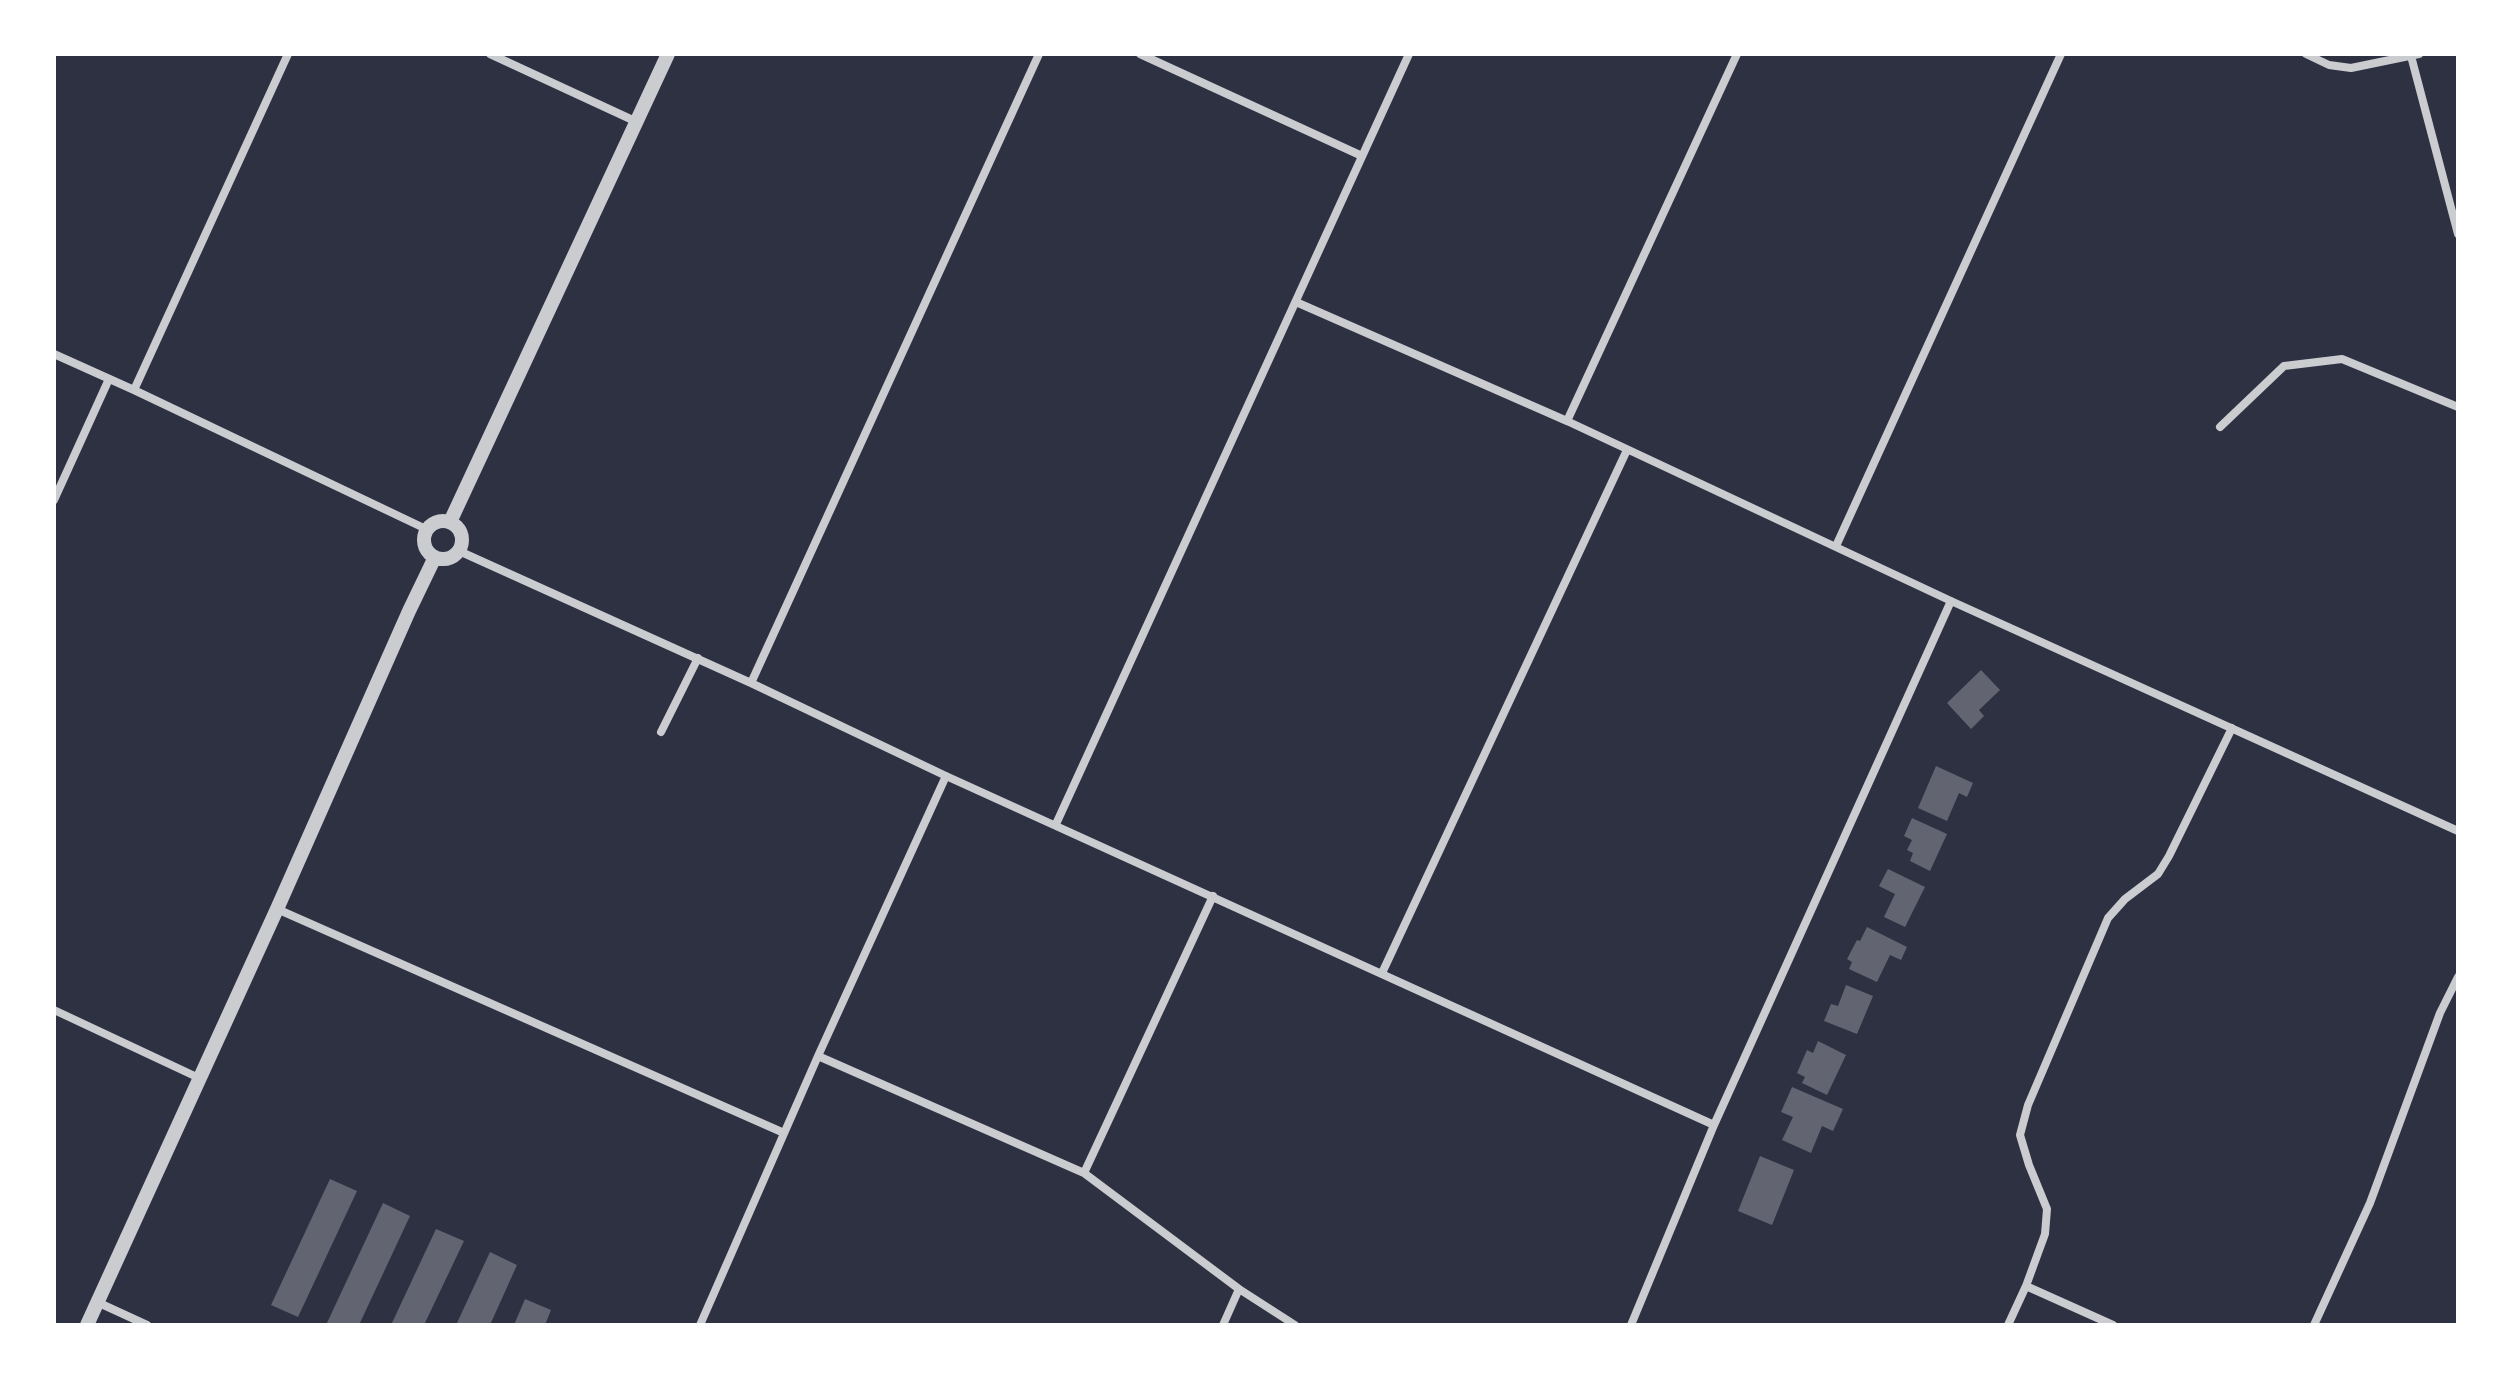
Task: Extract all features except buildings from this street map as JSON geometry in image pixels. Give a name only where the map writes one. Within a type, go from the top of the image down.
[{"type":"street","points":[[134,390],[288,54]]},
{"type":"street","points":[[490,54],[637,122]]},
{"type":"street","points":[[450,522],[668,54]]},
{"type":"street","points":[[751,683],[1039,54]]},
{"type":"street","points":[[1140,54],[1362,156]]},
{"type":"street","points":[[1056,824],[1409,54]]},
{"type":"street","points":[[1567,421],[1737,54]]},
{"type":"street","points":[[1836,546],[2061,54]]},
{"type":"street","points":[[2306,54],[2329,65],[2351,68],[2415,55],[2458,234]]},
{"type":"street","points":[[1296,302],[1567,421],[1951,601],[2458,831]]},
{"type":"street","points":[[54,354],[426,529]]},
{"type":"street","points":[[2220,427],[2284,366],[2342,359],[2458,407]]},
{"type":"street","points":[[54,500],[109,379]]},
{"type":"street","points":[[1382,973],[1627,450]]},
{"type":"street","points":[[434,522],[450,522],[461,532],[459,551],[451,557],[435,557],[425,549],[423,539],[426,529],[434,522]]},
{"type":"street","points":[[459,551],[1714,1125]]},
{"type":"street","points":[[87,1325],[435,557]]},
{"type":"street","points":[[1631,1325],[1714,1125],[1951,601]]},
{"type":"street","points":[[661,732],[698,658]]},
{"type":"street","points":[[2008,1325],[2045,1234],[2047,1209],[2020,1135],[2028,1105],[2108,918],[2125,899],[2158,874],[2232,728]]},
{"type":"street","points":[[700,1325],[946,776]]},
{"type":"street","points":[[1084,1173],[1213,896]]},
{"type":"street","points":[[277,909],[784,1133]]},
{"type":"street","points":[[2314,1325],[2370,1203],[2440,1013],[2458,977]]},
{"type":"street","points":[[54,1010],[199,1078]]},
{"type":"street","points":[[818,1056],[1084,1173],[1239,1289],[1295,1325]]},
{"type":"street","points":[[2026,1286],[2113,1325]]},
{"type":"street","points":[[1223,1325],[1239,1289]]},
{"type":"street","points":[[97,1302],[147,1325]]}]
